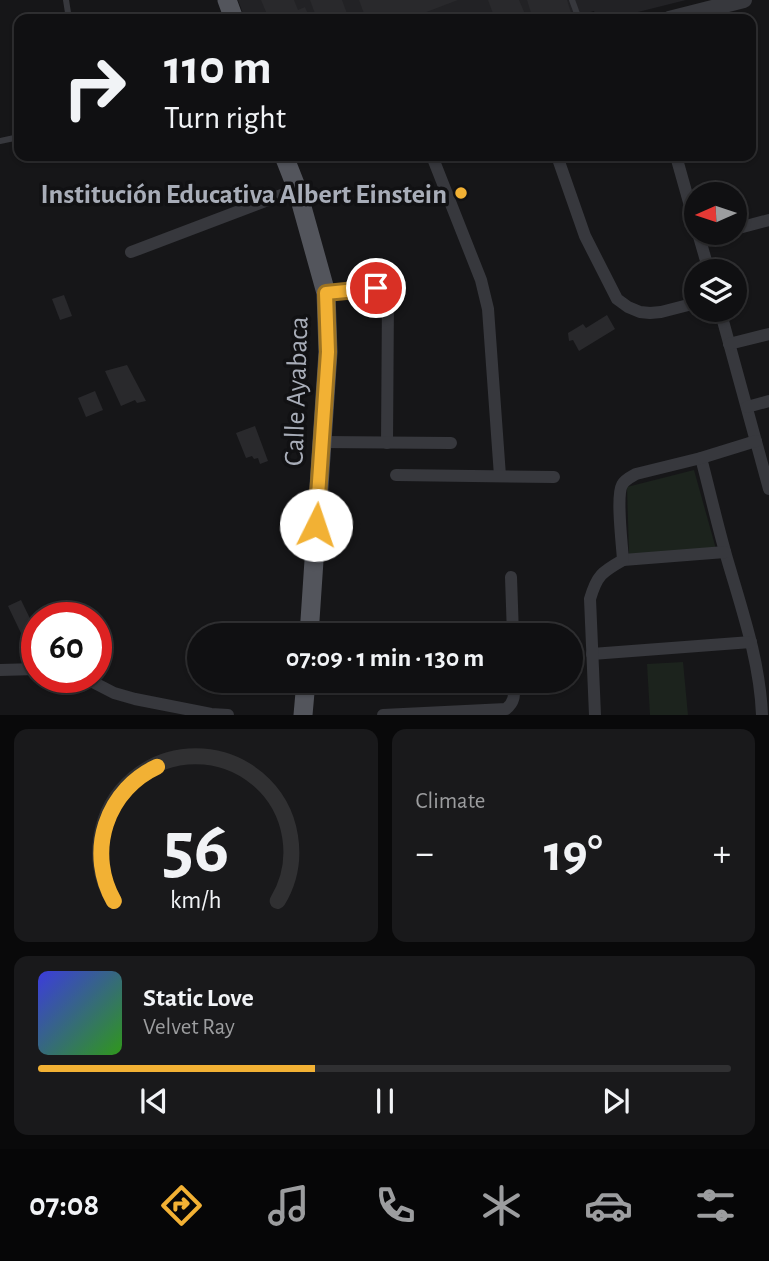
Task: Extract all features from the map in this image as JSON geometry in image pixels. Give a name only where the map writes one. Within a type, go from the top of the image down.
[{"type":"main road","name":"Calle Ayabaca","points":[[286,161],[326,293],[328,352],[310,623]]},
{"type":"main road","points":[[303,715],[305,693]]},
{"type":"street","points":[[689,14],[744,0]]},
{"type":"street","points":[[434,161],[481,279],[488,309],[500,477]]},
{"type":"street","points":[[559,161],[585,236],[617,299],[640,312],[661,312],[684,306]]},
{"type":"street","points":[[677,161],[684,184]]},
{"type":"street","points":[[131,252],[296,189]]},
{"type":"street","points":[[747,226],[769,220]]},
{"type":"street","points":[[326,293],[376,288],[384,291],[388,297],[387,443]]},
{"type":"street","points":[[723,322],[769,489]]},
{"type":"street","points":[[729,344],[769,334]]},
{"type":"street","points":[[747,407],[769,401]]},
{"type":"street","points":[[623,560],[620,499],[621,486],[627,479],[636,474],[756,441]]},
{"type":"street","points":[[322,442],[451,443]]},
{"type":"street","points":[[701,458],[751,642],[761,689],[762,715]]},
{"type":"street","points":[[396,475],[554,477]]},
{"type":"street","points":[[595,715],[590,599],[595,581],[606,570],[623,560],[725,552]]},
{"type":"street","points":[[511,577],[513,623]]},
{"type":"street","points":[[592,654],[751,642]]},
{"type":"street","points":[[0,670],[21,669]]},
{"type":"street","points":[[112,691],[135,699],[228,715]]},
{"type":"street","points":[[383,715],[506,709],[512,705],[514,693]]},
{"type":"shaded area","points":[[238,0],[686,0],[630,14],[595,14],[594,11],[583,14],[243,14]]},
{"type":"shaded area","points":[[694,470],[716,549],[629,554],[627,487]]},
{"type":"shaded area","points":[[683,662],[688,715],[650,715],[647,664]]},
{"type":"building","points":[[261,0],[294,0],[298,10],[305,7],[308,14],[267,14]]},
{"type":"building","points":[[310,0],[342,0],[347,14],[315,14]]},
{"type":"building","points":[[359,0],[458,0],[421,14],[364,14]]},
{"type":"building","points":[[488,0],[519,0],[525,14],[493,14]]},
{"type":"building","points":[[527,0],[567,0],[571,14],[531,14]]},
{"type":"building","points":[[64,295],[72,316],[60,320],[52,299]]},
{"type":"building","points":[[607,315],[615,329],[579,351],[573,340],[569,341],[568,333],[583,324],[586,328]]},
{"type":"building","points":[[127,365],[146,401],[137,403],[135,400],[121,406],[105,371]]},
{"type":"building","points":[[95,391],[103,410],[86,417],[78,398]]},
{"type":"building","points":[[255,426],[268,461],[260,464],[258,458],[246,458],[236,433]]},
{"type":"building","points":[[21,600],[22,602],[21,633],[8,606]]},
{"type":"place","name":"Institución Educativa Albert Einstein","points":[[461,193]]},
{"type":"route","points":[[316,525],[328,352],[326,293],[376,288]]}]
